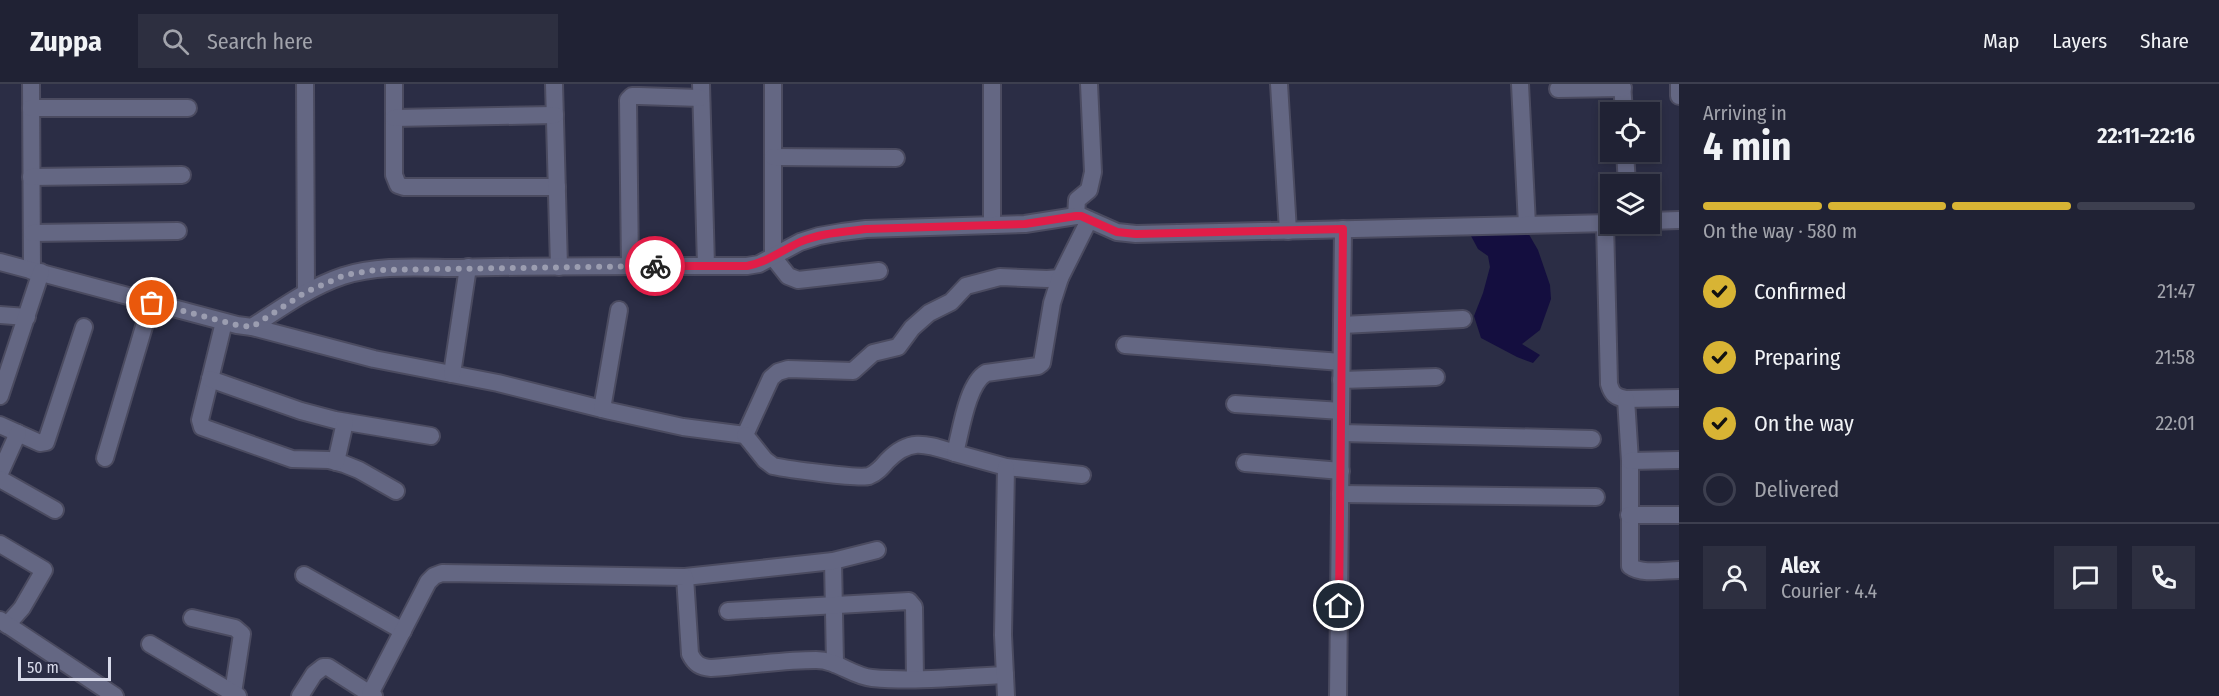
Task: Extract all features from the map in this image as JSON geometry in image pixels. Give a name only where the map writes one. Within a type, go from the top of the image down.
[{"type":"street","points":[[0,396],[27,317],[36,272],[32,233],[31,84]]},
{"type":"street","points":[[305,84],[306,292]]},
{"type":"street","points":[[394,84],[394,175],[398,185],[404,187],[557,187]]},
{"type":"street","points":[[554,84],[559,267]]},
{"type":"street","points":[[773,84],[773,257],[788,276],[798,280],[879,271]]},
{"type":"street","points":[[992,84],[992,225]]},
{"type":"street","points":[[955,453],[972,391],[980,377],[986,373],[1038,366],[1042,363],[1052,303],[1082,218],[1077,200],[1089,190],[1093,172],[1089,84]]},
{"type":"street","points":[[1279,84],[1288,231]]},
{"type":"street","points":[[1520,84],[1527,225]]},
{"type":"street","points":[[1678,84],[1679,96]]},
{"type":"street","points":[[1558,89],[1622,86],[1623,102]]},
{"type":"street","points":[[630,267],[628,100],[632,96],[700,91],[706,266]]},
{"type":"street","points":[[31,108],[188,108]]},
{"type":"street","points":[[394,118],[555,114]]},
{"type":"street","points":[[773,157],[896,158]]},
{"type":"street","points":[[31,177],[182,175]]},
{"type":"street","points":[[252,327],[306,292],[345,275],[375,270],[468,267],[747,266],[759,264],[800,242],[819,236],[866,229],[1025,224],[1082,218],[1117,232],[1136,234],[1600,223]]},
{"type":"street","points":[[1660,221],[1679,220]]},
{"type":"street","points":[[1338,696],[1343,229]]},
{"type":"street","points":[[32,233],[178,231]]},
{"type":"street","points":[[1608,234],[1609,384],[1611,393],[1618,398],[1626,399],[1679,398]]},
{"type":"street","points":[[0,262],[224,322],[252,327],[374,359],[452,374],[683,427],[745,435],[772,466],[863,477],[878,471],[900,450],[909,445],[920,444],[1006,467],[1082,476]]},
{"type":"street","points":[[452,374],[468,267]]},
{"type":"street","points":[[745,435],[771,378],[778,372],[788,369],[853,370],[873,353],[898,347],[912,328],[929,313],[951,302],[966,286],[1000,278],[1060,278]]},
{"type":"street","points":[[105,458],[152,303]]},
{"type":"street","points":[[602,409],[619,310]]},
{"type":"street","points":[[0,315],[27,317]]},
{"type":"street","points":[[1342,325],[1463,319]]},
{"type":"street","points":[[224,322],[200,420],[202,427],[286,457],[336,462],[360,470],[396,491]]},
{"type":"street","points":[[0,425],[40,443],[46,442],[84,327]]},
{"type":"street","points":[[1125,345],[1341,362]]},
{"type":"street","points":[[1341,380],[1436,377]]},
{"type":"street","points":[[210,379],[301,411],[345,422],[431,436]]},
{"type":"street","points":[[1626,399],[1630,461],[1630,566],[1642,570],[1679,570]]},
{"type":"street","points":[[1235,404],[1341,411]]},
{"type":"street","points":[[336,462],[345,422]]},
{"type":"street","points":[[0,473],[18,433]]},
{"type":"street","points":[[1341,433],[1593,439]]},
{"type":"street","points":[[1630,461],[1679,460]]},
{"type":"street","points":[[1245,463],[1341,471]]},
{"type":"street","points":[[1006,467],[1003,635],[1006,696]]},
{"type":"street","points":[[0,479],[55,510]]},
{"type":"street","points":[[1340,494],[1596,497]]},
{"type":"street","points":[[1629,515],[1679,515]]},
{"type":"street","points":[[0,544],[44,570],[28,599],[4,623],[115,696]]},
{"type":"street","points":[[300,696],[314,674],[323,667],[328,667],[372,695],[428,582],[434,576],[442,573],[685,578],[833,561],[877,550]]},
{"type":"street","points":[[833,561],[836,664]]},
{"type":"street","points":[[304,575],[403,631]]},
{"type":"street","points":[[685,578],[690,654],[694,662],[702,667],[816,660],[836,664],[850,672],[869,678],[915,679],[1005,675]]},
{"type":"street","points":[[728,611],[904,601],[913,603],[915,679]]},
{"type":"street","points":[[150,644],[235,694],[242,634],[235,628],[192,618]]},
{"type":"shaded area","points":[[1481,230],[1527,231],[1538,250],[1550,285],[1551,299],[1540,330],[1522,344],[1540,355],[1533,363],[1481,338],[1474,316],[1490,267],[1488,256],[1478,249],[1471,236]]},
{"type":"way so far","points":[[152,303],[252,327],[297,300],[306,292],[321,285],[345,275],[375,270],[655,266]]},
{"type":"route","points":[[655,266],[759,264],[800,242],[819,236],[866,229],[1025,224],[1076,216],[1081,216],[1117,232],[1136,234],[1343,229],[1339,606]]}]
